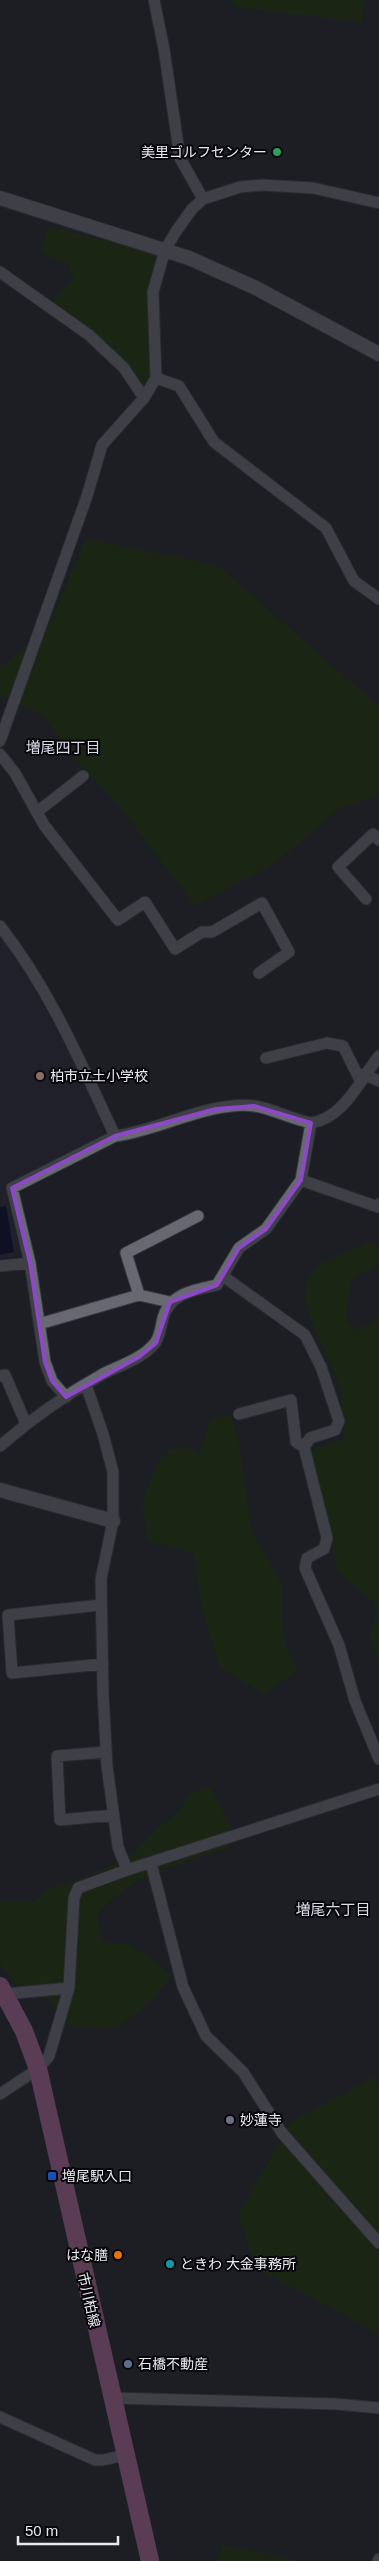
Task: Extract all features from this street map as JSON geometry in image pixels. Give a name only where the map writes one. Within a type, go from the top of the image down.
[{"type":"main road","name":"市川柏線","points":[[3,1990],[24,2031],[38,2069],[150,2561]]},
{"type":"street","points":[[154,0],[164,49],[180,158],[203,199]]},
{"type":"street","points":[[0,741],[4,717],[87,496],[102,445],[144,398],[156,378],[153,292],[165,250],[192,209],[203,199],[240,187],[286,185],[313,188],[379,203]]},
{"type":"street","points":[[0,198],[190,258],[254,287],[379,354]]},
{"type":"street","points":[[0,272],[89,334],[124,368],[144,398]]},
{"type":"street","points":[[156,378],[179,386],[214,442],[326,528],[354,580],[379,599]]},
{"type":"street","points":[[0,754],[15,773],[44,825],[118,920],[145,902],[175,949],[202,932],[212,932],[262,903],[289,952],[259,972]]},
{"type":"street","points":[[37,812],[83,776]]},
{"type":"street","points":[[366,899],[338,867],[373,834],[379,840]]},
{"type":"street","points":[[0,926],[24,957],[66,1029],[115,1136]]},
{"type":"street","points":[[266,1058],[327,1043],[343,1046],[362,1077],[379,1081]]},
{"type":"street","points":[[66,1397],[52,1381],[45,1362],[30,1263],[12,1188],[115,1136],[133,1134],[216,1108],[254,1106],[310,1123],[320,1121],[336,1112],[379,1056]]},
{"type":"street","points":[[0,1446],[26,1424],[66,1397],[139,1357],[156,1342],[170,1302],[176,1297],[217,1285],[239,1248],[266,1229],[301,1180],[310,1123]]},
{"type":"street","points":[[301,1180],[379,1206]]},
{"type":"street","points":[[140,1295],[126,1253],[198,1216]]},
{"type":"street","points":[[0,1266],[30,1263]]},
{"type":"street","points":[[223,1276],[305,1335],[315,1352],[339,1420],[335,1430],[310,1438],[304,1447]]},
{"type":"street","points":[[39,1324],[140,1295],[170,1302]]},
{"type":"street","points":[[0,1376],[5,1375],[26,1424]]},
{"type":"street","points":[[86,1385],[103,1434],[112,1472],[113,1521],[101,1579],[100,1605],[106,1752],[118,1847],[127,1870]]},
{"type":"street","points":[[239,1414],[291,1400],[296,1442],[304,1447],[327,1538],[324,1549],[307,1558],[304,1568],[339,1645],[355,1701],[379,1758]]},
{"type":"street","points":[[0,1490],[113,1521]]},
{"type":"street","points":[[12,1673],[8,1615],[100,1605]]},
{"type":"street","points":[[0,1674],[103,1664]]},
{"type":"street","points":[[106,1752],[57,1756],[60,1820],[114,1815]]},
{"type":"street","points":[[0,2094],[38,2069],[49,2056],[69,1988],[74,1898],[78,1888],[127,1870],[379,1790]]},
{"type":"street","points":[[151,1863],[183,1987],[206,2036],[243,2072],[282,2133],[379,2243]]},
{"type":"street","points":[[3,1990],[69,1988]]},
{"type":"street","points":[[112,2398],[336,2404],[379,2408]]},
{"type":"street","points":[[0,2417],[95,2460],[125,2455]]},
{"type":"highlighted area","points":[[254,1106],[311,1123],[301,1180],[266,1229],[239,1248],[217,1285],[170,1302],[156,1343],[139,1357],[66,1397],[52,1381],[45,1362],[30,1263],[12,1188],[115,1136],[216,1109]]},
{"type":"shaded area","name":"柏市立土小学校","points":[[0,936],[19,963],[56,1028],[105,1124],[101,1141],[6,1185],[20,1252],[14,1257],[0,1258]]},
{"type":"green space","points":[[232,0],[364,0],[362,22],[235,7]]},
{"type":"green space","points":[[48,227],[160,253],[148,294],[150,376],[144,387],[127,362],[53,300],[75,276],[68,272],[70,265],[40,253]]},
{"type":"green space","points":[[86,539],[217,565],[379,706],[379,795],[341,807],[277,862],[195,906],[117,803],[80,765],[41,714],[0,696],[0,667],[47,629]]},
{"type":"green space","points":[[365,1241],[375,1244],[379,1248],[379,1265],[351,1280],[346,1318],[356,1331],[379,1317],[379,1661],[369,1638],[377,1611],[373,1601],[338,1573],[312,1449],[345,1439],[340,1390],[310,1318],[305,1289],[309,1278],[322,1264],[329,1259],[352,1250]]},
{"type":"green space","points":[[223,1416],[231,1416],[239,1441],[251,1530],[282,1585],[282,1619],[286,1646],[298,1670],[264,1694],[220,1668],[201,1605],[194,1553],[148,1541],[142,1503],[158,1461],[170,1450],[188,1447],[199,1454],[211,1420]]},
{"type":"green space","points":[[209,1786],[229,1822],[230,1847],[175,1865],[141,1880],[126,1889],[97,1915],[102,1942],[129,1944],[151,1957],[171,1975],[156,1995],[131,2018],[118,2026],[67,2026],[48,1998],[18,1986],[0,1964],[0,1901],[34,1902],[48,1889],[88,1876],[133,1854],[152,1833],[178,1812],[191,1793]]},
{"type":"green space","points":[[375,2076],[379,2084],[379,2334],[256,2268],[238,2215],[291,2122]]},
{"type":"green space","points":[[222,2545],[300,2561],[217,2561]]},
{"type":"water","points":[[6,1206],[14,1252],[0,1255],[0,1207]]},
{"type":"place","name":"美里ゴルフセンター","points":[[277,152]]},
{"type":"place","name":"柏市立土小学校","points":[[40,1076]]},
{"type":"place","name":"妙蓮寺","points":[[230,2120]]},
{"type":"place","name":"増尾駅入口","points":[[52,2176]]},
{"type":"place","name":"はな膳","points":[[118,2255]]},
{"type":"place","name":"ときわ 大金事務所","points":[[170,2264]]},
{"type":"place","name":"石橋不動産","points":[[128,2364]]},
{"type":"district","name":"増尾四丁目","points":[[63,748]]},
{"type":"district","name":"増尾六丁目","points":[[333,1910]]}]
